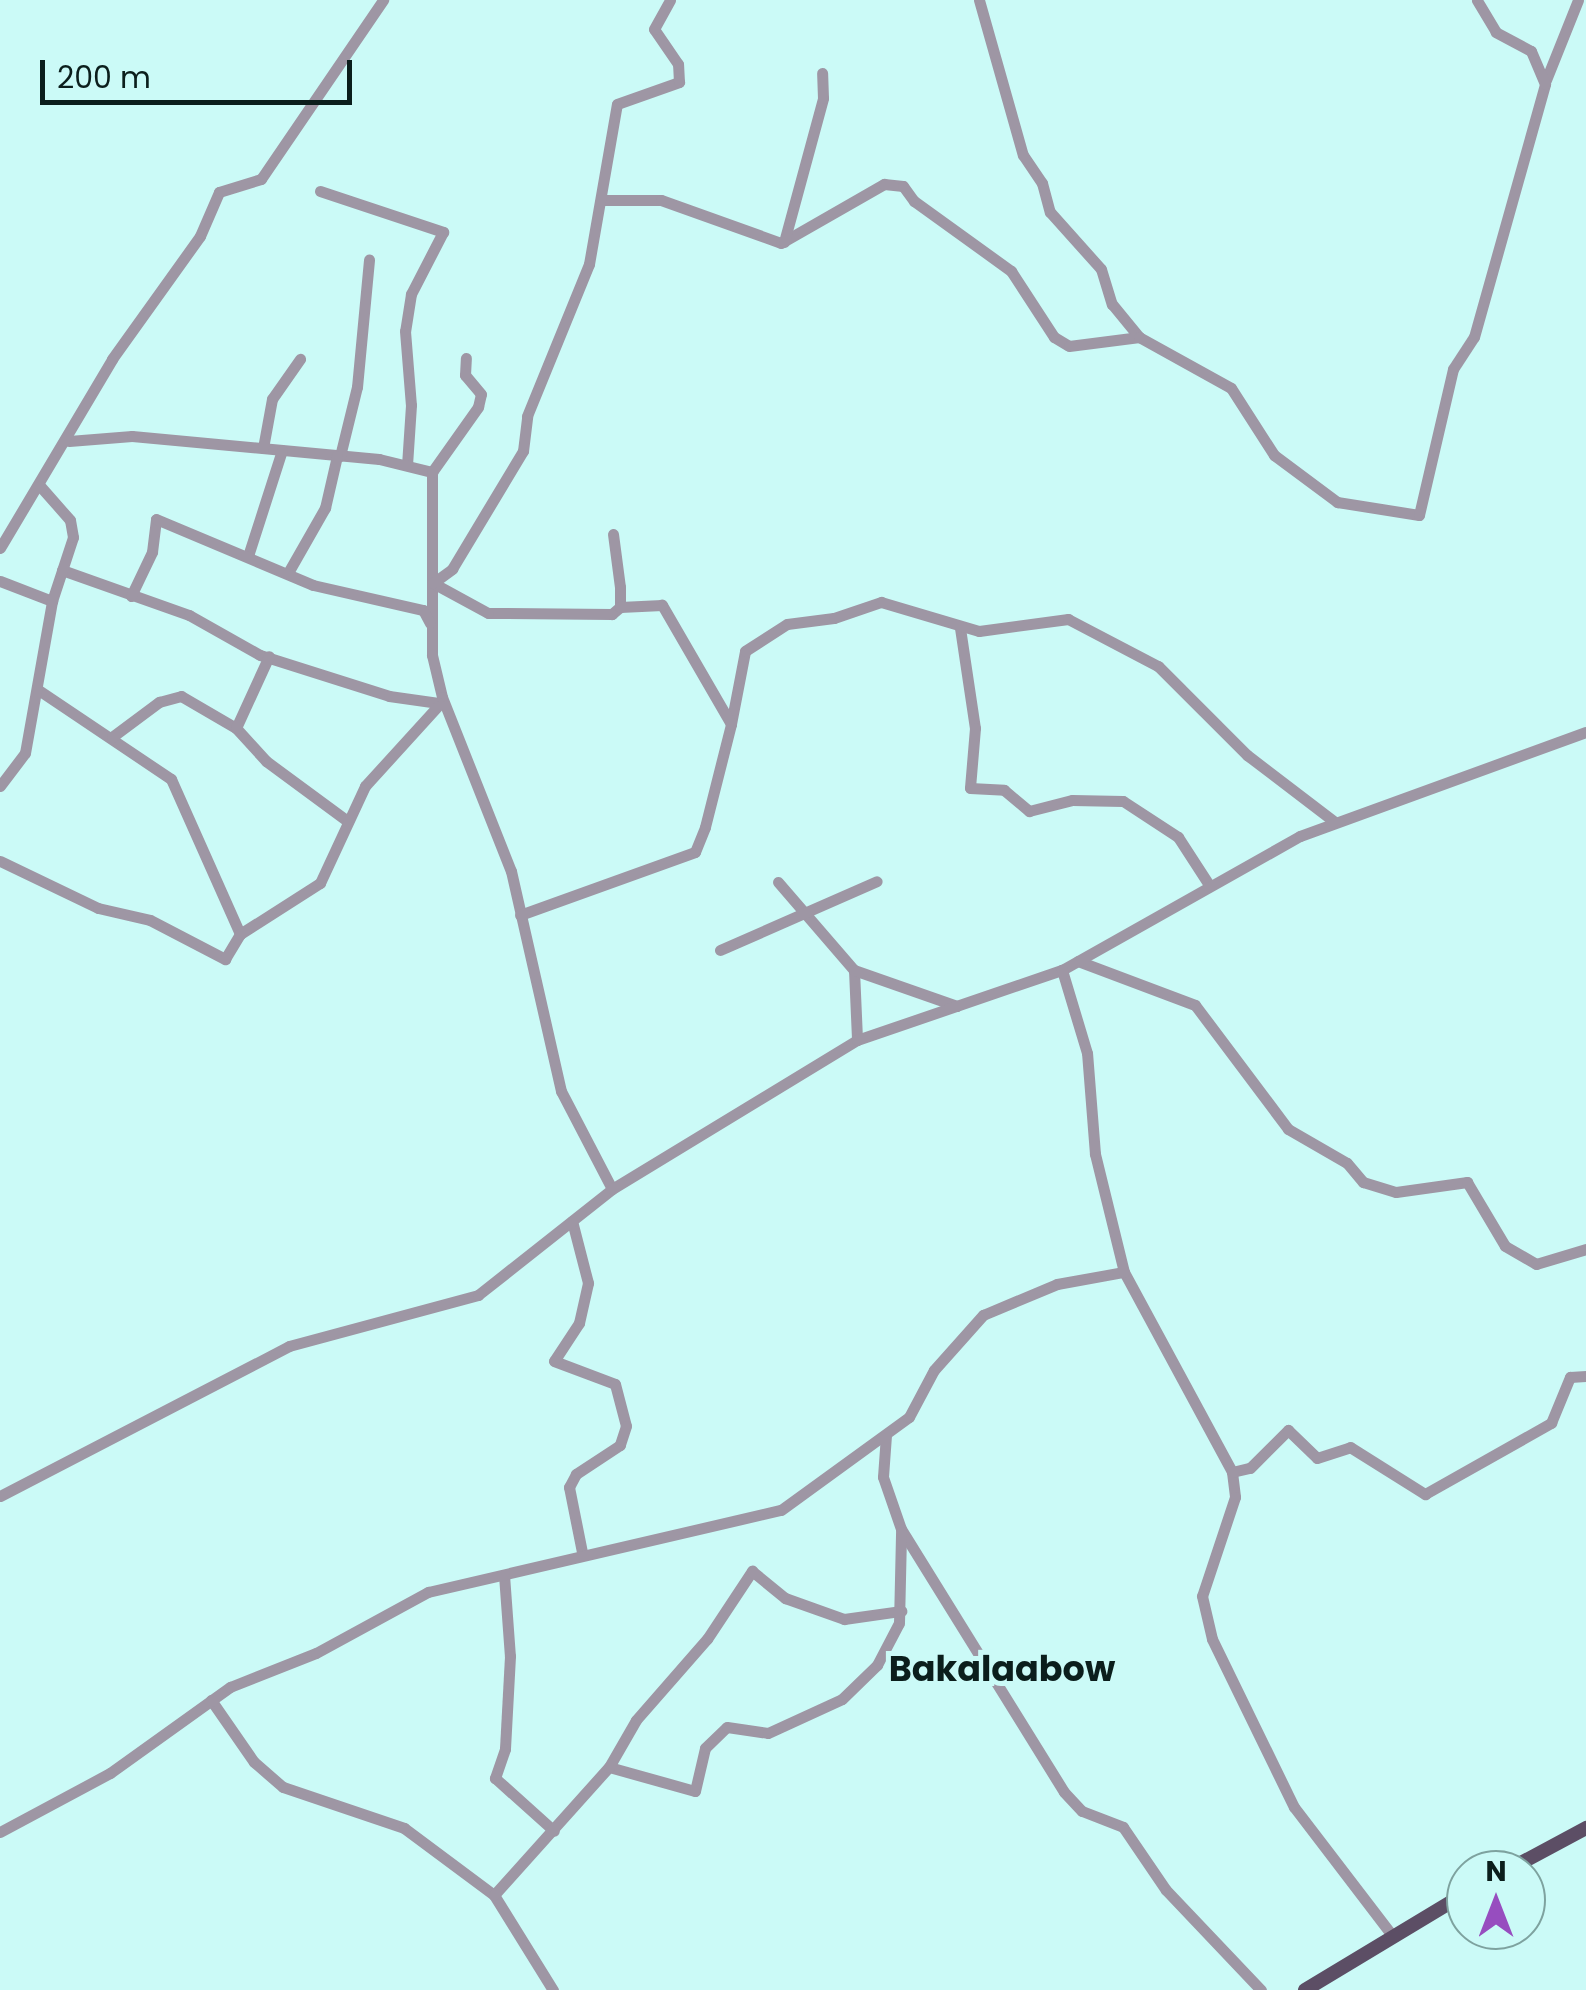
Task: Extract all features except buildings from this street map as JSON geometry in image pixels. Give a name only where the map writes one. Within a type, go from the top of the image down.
[{"type":"main road","points":[[1545,1850],[1586,1828]]},
{"type":"main road","points":[[1305,1990],[1446,1904]]},
{"type":"street","points":[[0,548],[69,441],[112,359],[200,236],[219,192],[261,179],[383,0]]},
{"type":"street","points":[[434,583],[452,569],[516,466],[528,416],[589,264],[617,104],[679,82],[678,64],[654,29],[670,0]]},
{"type":"street","points":[[979,0],[1023,155],[1042,183],[1050,212],[1101,269],[1112,304],[1139,337],[1231,388],[1274,456],[1337,502],[1419,515],[1453,369],[1474,337],[1545,84],[1578,0]]},
{"type":"street","points":[[1478,0],[1496,32],[1532,51],[1545,84]]},
{"type":"street","points":[[784,242],[823,98],[822,73]]},
{"type":"street","points":[[602,200],[661,200],[784,242],[892,182],[1011,271],[1054,338],[1069,346],[1139,337]]},
{"type":"street","points":[[320,191],[443,232],[411,294],[405,331],[412,405],[407,465]]},
{"type":"street","points":[[289,571],[325,508],[357,387],[370,260]]},
{"type":"street","points":[[466,358],[465,375],[481,394],[478,408],[432,472],[433,627],[440,702],[475,768],[520,915],[560,1090],[612,1190]]},
{"type":"street","points":[[263,448],[272,398],[300,359]]},
{"type":"street","points":[[69,441],[132,436],[338,456],[432,472]]},
{"type":"street","points":[[248,556],[282,450]]},
{"type":"street","points":[[0,786],[25,752],[40,691],[52,601],[74,529],[40,486]]},
{"type":"street","points":[[131,596],[152,552],[156,519],[353,597],[424,610],[433,627]]},
{"type":"street","points":[[613,534],[620,607]]},
{"type":"street","points":[[62,570],[189,615],[269,656],[440,702]]},
{"type":"street","points":[[0,581],[52,601]]},
{"type":"street","points":[[434,583],[488,613],[600,615],[620,607],[662,605],[731,724]]},
{"type":"street","points":[[520,915],[694,852],[731,724],[745,652],[787,624],[834,618],[881,602],[980,632],[1050,617],[1104,633],[1158,666],[1248,755],[1336,822]]},
{"type":"street","points":[[960,628],[974,728],[970,788],[1004,790],[1029,811],[1072,800],[1123,801],[1178,837],[1209,884]]},
{"type":"street","points":[[236,728],[269,656]]},
{"type":"street","points":[[40,691],[171,780],[240,934]]},
{"type":"street","points":[[112,737],[159,702],[181,696],[236,728],[266,761],[346,820]]},
{"type":"street","points":[[0,861],[98,908],[150,920],[226,959],[240,934],[320,883],[365,786],[440,702]]},
{"type":"street","points":[[0,1496],[289,1346],[478,1295],[612,1190],[856,1040],[1062,970],[1118,943],[1166,906],[1336,822],[1586,732]]},
{"type":"street","points":[[720,950],[877,881]]},
{"type":"street","points":[[778,882],[854,970],[956,1006]]},
{"type":"street","points":[[1078,961],[1196,1006],[1288,1128],[1347,1163],[1363,1182],[1396,1192],[1467,1182],[1506,1246],[1536,1264],[1586,1249]]},
{"type":"street","points":[[854,970],[856,1040]]},
{"type":"street","points":[[1062,970],[1087,1052],[1094,1154],[1124,1272],[1232,1472],[1235,1497],[1202,1596],[1212,1638],[1294,1807],[1391,1934]]},
{"type":"street","points":[[572,1221],[588,1283],[579,1323],[554,1360],[614,1384],[626,1426],[620,1445],[576,1474],[570,1486],[582,1552]]},
{"type":"street","points":[[0,1832],[110,1773],[210,1700],[316,1653],[392,1606],[582,1552],[781,1510],[909,1417],[934,1370],[983,1315],[1057,1284],[1124,1272]]},
{"type":"street","points":[[1232,1472],[1250,1468],[1288,1430],[1317,1458],[1350,1447],[1424,1494],[1552,1423],[1570,1377],[1586,1376]]},
{"type":"street","points":[[886,1435],[883,1477],[901,1529],[1064,1792],[1082,1811],[1124,1827],[1166,1890],[1261,1990]]},
{"type":"street","points":[[609,1766],[694,1792],[705,1748],[727,1727],[768,1733],[842,1699],[876,1665],[901,1611],[901,1529]]},
{"type":"street","points":[[494,1895],[609,1766],[636,1720],[707,1638],[752,1571],[785,1598],[844,1619],[901,1611]]},
{"type":"street","points":[[504,1574],[509,1671],[505,1748],[495,1778],[554,1831]]},
{"type":"street","points":[[210,1700],[254,1762],[283,1788],[404,1828],[494,1895],[554,1990]]},
{"type":"district","name":"Bakalaabow","points":[[1002,1669]]}]
